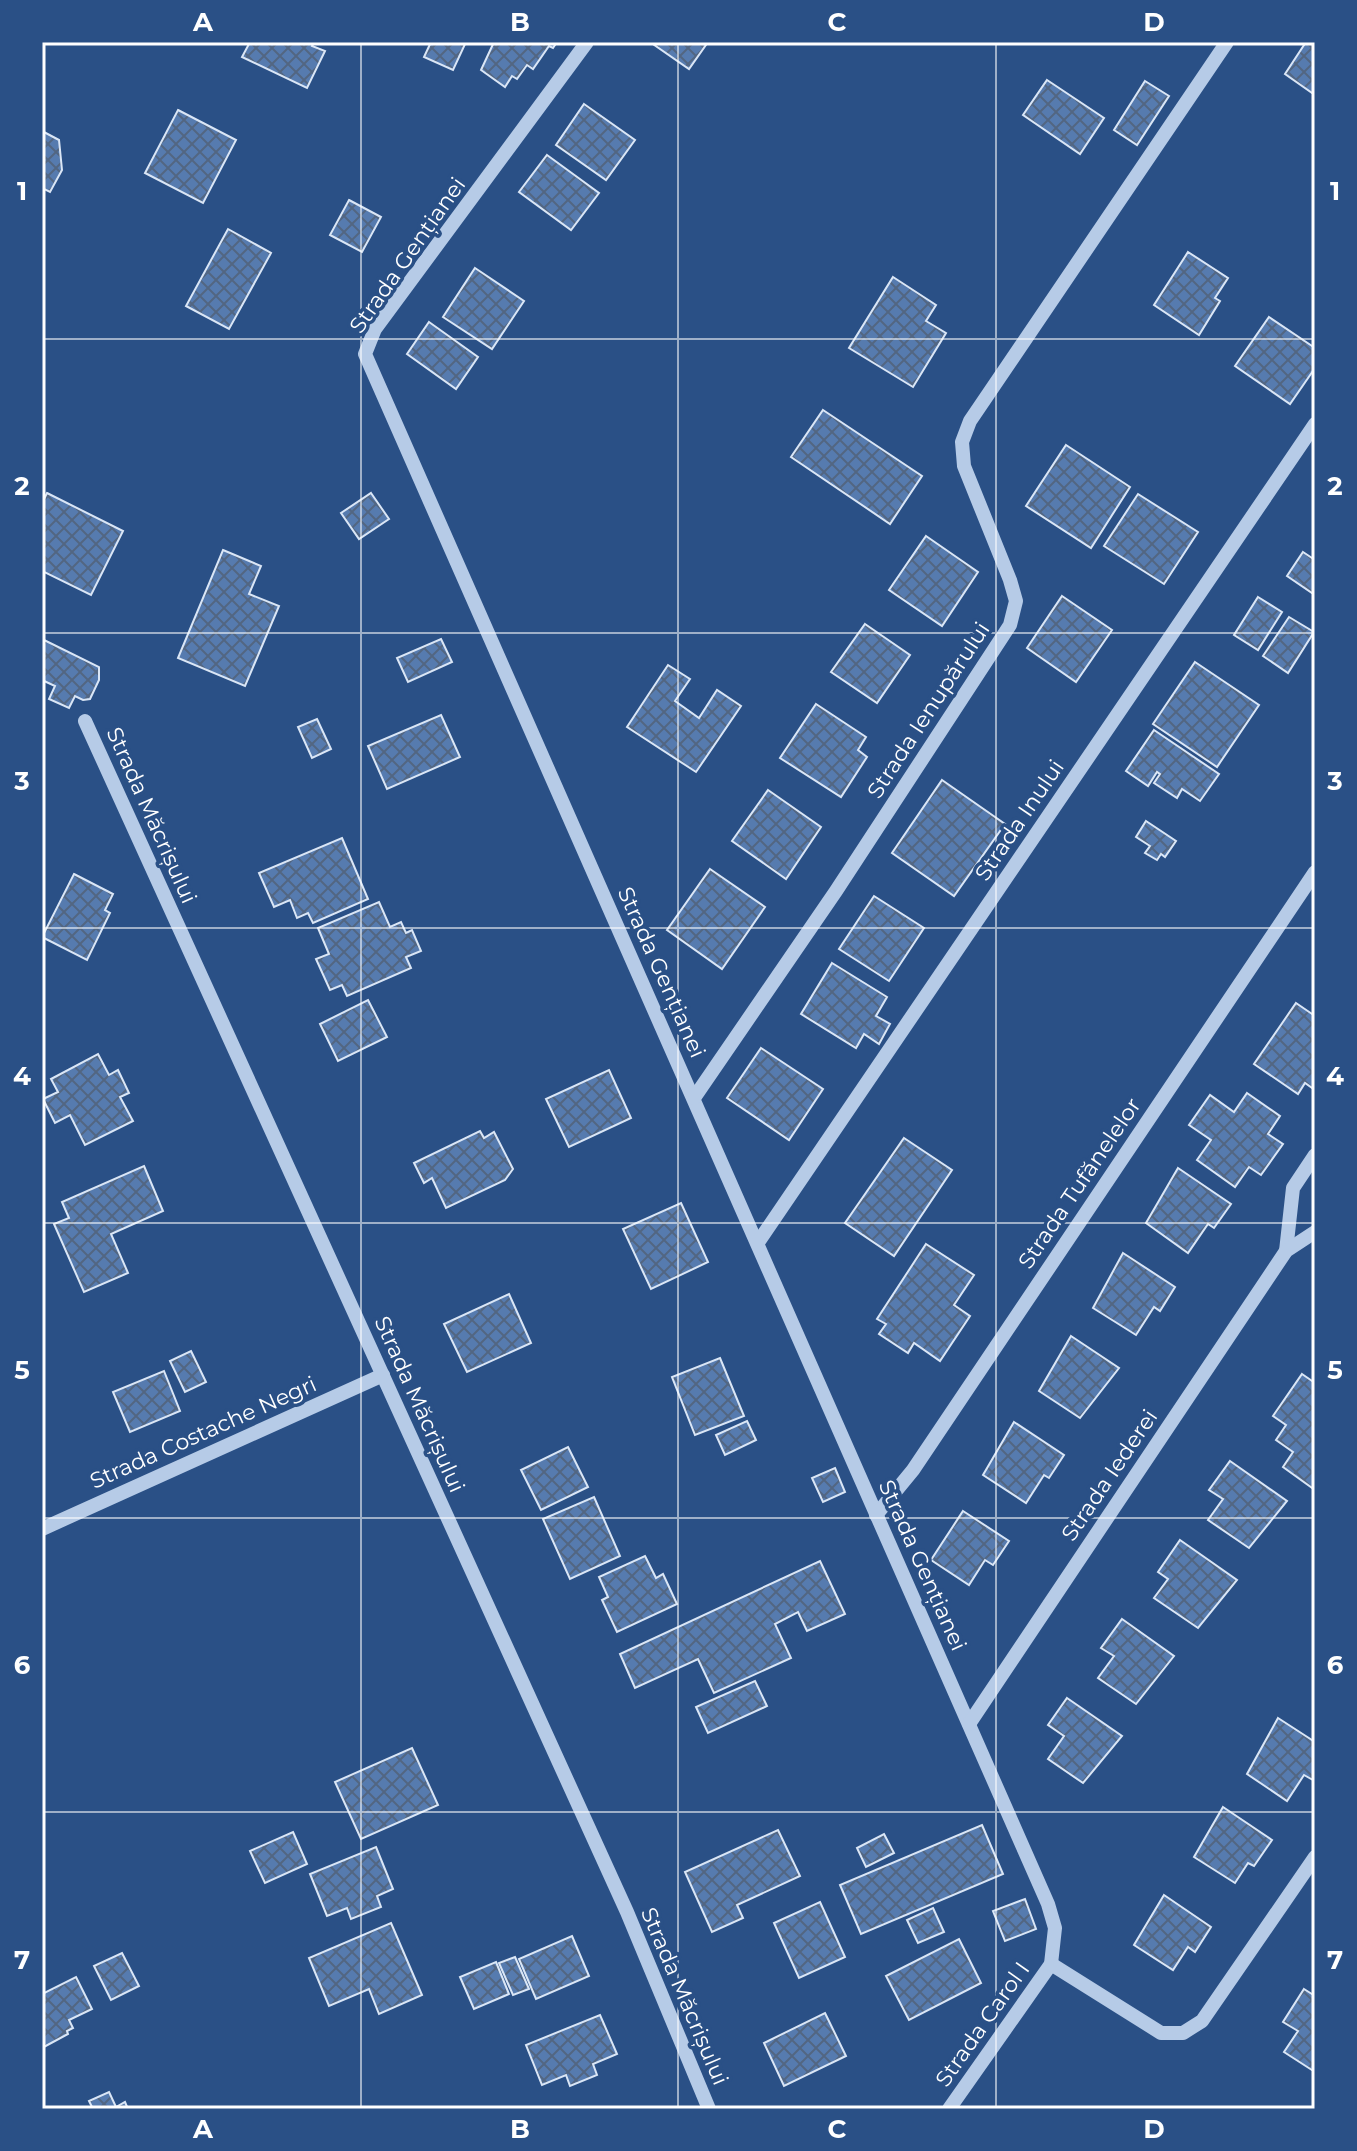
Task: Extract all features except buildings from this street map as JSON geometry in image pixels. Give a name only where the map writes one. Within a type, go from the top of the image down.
[{"type":"street","name":"Strada Gențianei","points":[[587,42],[375,329],[365,354],[759,1241],[1048,1904],[1055,1928],[1051,1964]]},
{"type":"street","name":"Strada Ienupărului","points":[[694,1098],[836,891],[1010,625],[1016,601],[964,466],[962,442],[970,421],[1227,42]]},
{"type":"street","name":"Strada Inului","points":[[759,1241],[1315,424]]},
{"type":"street","name":"Strada Măcrișului","points":[[85,721],[627,1912],[709,2109]]},
{"type":"street","name":"Strada Tufănelelor","points":[[876,1515],[913,1470],[1315,872]]},
{"type":"street","name":"Strada Iederei","points":[[1286,1251],[1293,1188],[1315,1155]]},
{"type":"street","name":"Strada Iederei","points":[[969,1724],[1286,1251],[1315,1232]]},
{"type":"street","name":"Strada Costache Negri","points":[[42,1529],[383,1375]]},
{"type":"street","points":[[1051,1964],[1161,2033],[1183,2033],[1202,2021],[1315,1857]]},
{"type":"street","name":"Strada Carol I","points":[[949,2109],[1051,1964]]}]
